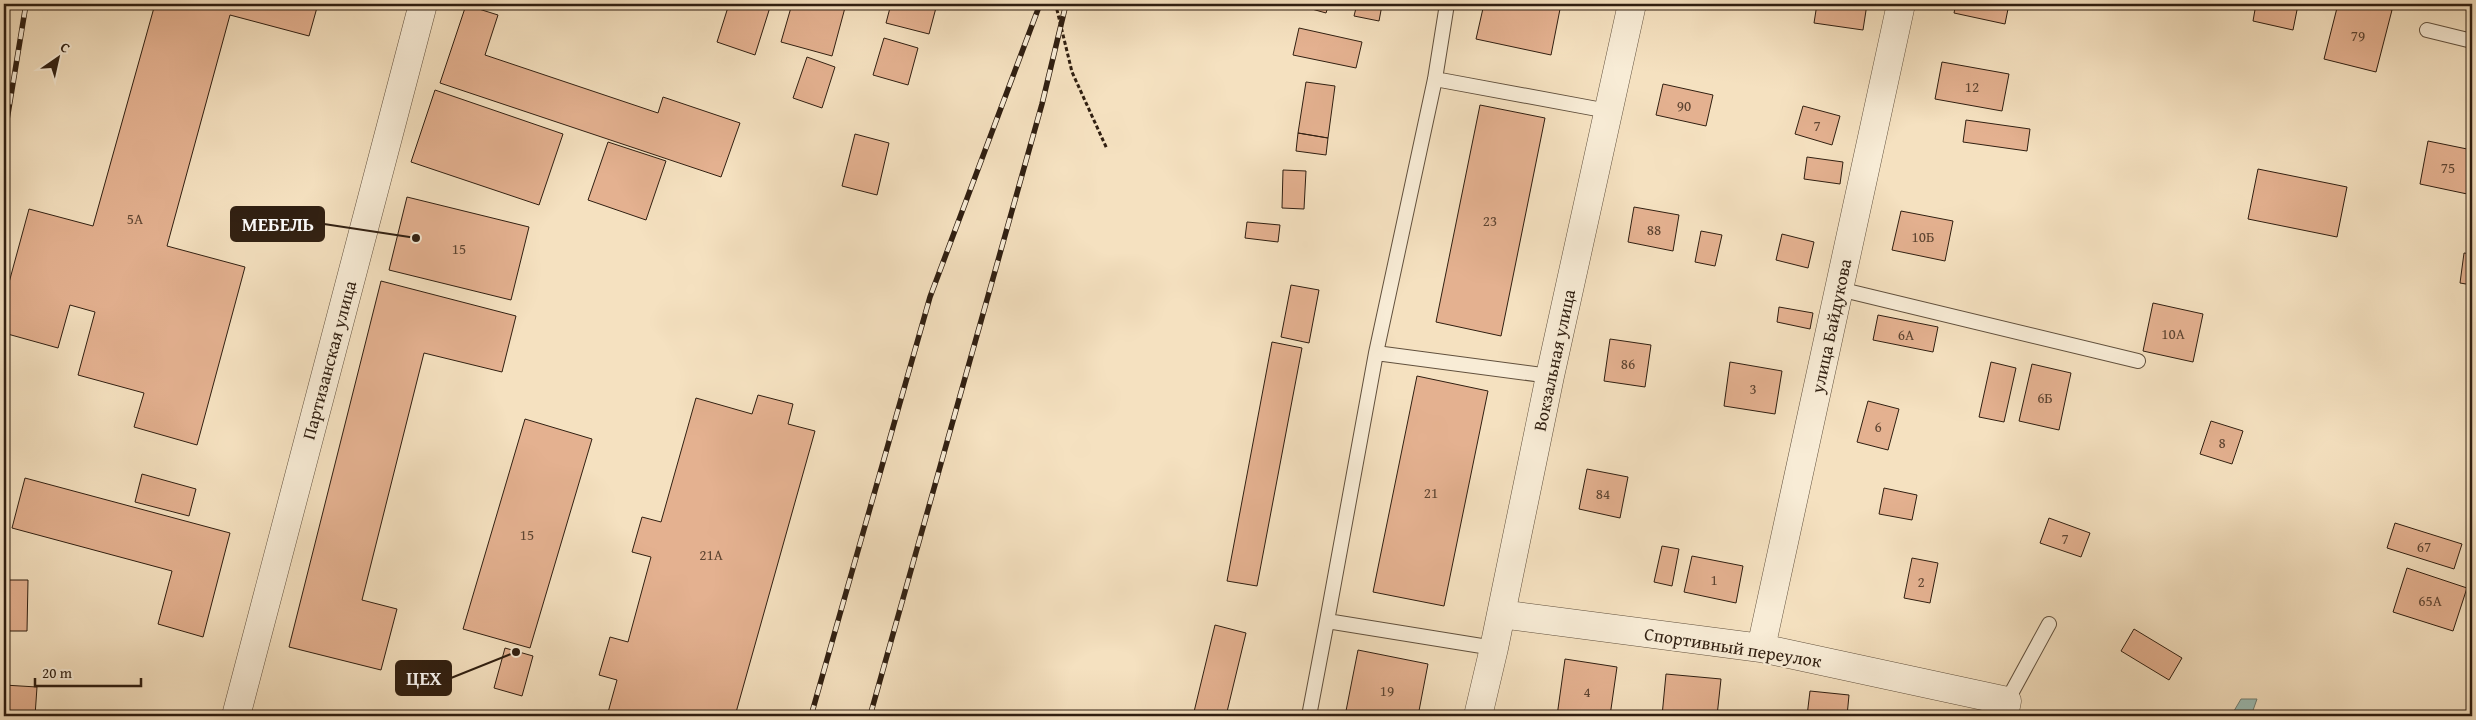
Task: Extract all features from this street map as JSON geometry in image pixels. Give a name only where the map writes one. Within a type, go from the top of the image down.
[{"type":"street","name":"Партизанская улица","points":[[236,716],[423,4]]},
{"type":"street","name":"Вокзальная улица","points":[[1478,716],[1494,648],[1550,376],[1632,4]]},
{"type":"street","name":"улица Байдукова","points":[[1761,648],[1901,4]]},
{"type":"street","name":"Спортивный переулок","points":[[1501,614],[1761,648],[2006,709]]},
{"type":"lane","points":[[1309,716],[1376,353],[1435,79],[1447,4]]},
{"type":"lane","points":[[2427,30],[2472,41]]},
{"type":"lane","points":[[1435,79],[1608,111]]},
{"type":"lane","points":[[1839,289],[2138,361]]},
{"type":"lane","points":[[1376,353],[1550,376]]},
{"type":"lane","points":[[1326,620],[1494,648]]},
{"type":"lane","points":[[2006,709],[2049,624]]},
{"type":"path","points":[[1060,4],[1058,10],[1072,72],[1107,149]]},
{"type":"water","points":[[2241,699],[2257,699],[2251,716],[2231,716]]},
{"type":"building","points":[[155,4],[318,4],[309,36],[230,15],[167,246],[245,267],[197,445],[134,427],[144,393],[78,375],[95,312],[70,305],[58,348],[4,333],[4,301],[29,209],[93,226]]},
{"type":"building","points":[[729,4],[771,4],[755,55],[717,42]]},
{"type":"building","points":[[792,4],[846,4],[832,56],[781,42]]},
{"type":"building","points":[[891,4],[937,4],[929,34],[886,23]]},
{"type":"building","points":[[1294,4],[1329,4],[1326,13]]},
{"type":"building","points":[[1357,4],[1382,5],[1379,21],[1354,16]]},
{"type":"building","points":[[1484,4],[1561,4],[1551,55],[1476,39]]},
{"type":"building","points":[[1817,4],[1867,4],[1863,30],[1814,23]]},
{"type":"building","points":[[1956,4],[2009,4],[2005,24],[1954,13]]},
{"type":"building","points":[[2256,4],[2298,5],[2293,30],[2253,21]]},
{"type":"building","points":[[2338,4],[2368,4],[2392,10],[2376,72],[2324,59]]},
{"type":"building","points":[[466,5],[498,15],[485,55],[658,113],[663,97],[740,123],[721,177],[440,83]]},
{"type":"building","points":[[1299,28],[1362,42],[1356,68],[1293,55]]},
{"type":"building","points":[[884,38],[918,48],[908,85],[873,75]]},
{"type":"building","points":[[807,57],[835,67],[822,108],[793,98]]},
{"type":"building","points":[[1942,62],[2009,74],[2002,111],[1935,99]]},
{"type":"building","points":[[1306,82],[1335,86],[1328,138],[1298,133]]},
{"type":"building","points":[[1663,84],[1713,95],[1706,126],[1656,115]]},
{"type":"building","points":[[435,90],[563,134],[539,205],[411,162]]},
{"type":"building","points":[[2472,102],[2472,128],[2467,127]]},
{"type":"building","points":[[1480,105],[1545,118],[1501,336],[1436,322]]},
{"type":"building","points":[[1803,106],[1840,116],[1832,145],[1795,134]]},
{"type":"building","points":[[1966,120],[2030,129],[2027,151],[1963,142]]},
{"type":"building","points":[[1298,133],[1328,138],[1326,155],[1296,151]]},
{"type":"building","points":[[855,134],[889,143],[877,195],[842,186]]},
{"type":"building","points":[[2428,141],[2472,150],[2472,195],[2420,184]]},
{"type":"building","points":[[608,142],[666,161],[646,220],[588,200]]},
{"type":"building","points":[[1807,157],[1843,162],[1840,184],[1804,179]]},
{"type":"building","points":[[2258,169],[2347,187],[2337,237],[2248,219]]},
{"type":"building","points":[[1283,170],[1306,171],[1304,209],[1282,208]]},
{"type":"building","points":[[407,197],[529,227],[511,300],[389,270]]},
{"type":"building","points":[[1634,207],[1679,215],[1673,251],[1628,242]]},
{"type":"building","points":[[1901,211],[1953,221],[1945,261],[1892,250]]},
{"type":"building","points":[[1247,222],[1280,225],[1278,242],[1245,238]]},
{"type":"building","points":[[1701,231],[1722,235],[1715,266],[1695,262]]},
{"type":"building","points":[[1782,234],[1814,242],[1808,268],[1776,260]]},
{"type":"building","points":[[2464,253],[2472,254],[2472,285],[2460,283]]},
{"type":"building","points":[[381,281],[516,316],[502,372],[424,353],[362,600],[397,609],[381,670],[289,647]]},
{"type":"building","points":[[1291,285],[1319,290],[1309,343],[1281,337]]},
{"type":"building","points":[[2153,303],[2203,314],[2193,362],[2143,351]]},
{"type":"building","points":[[1779,307],[1813,313],[1810,329],[1777,322]]},
{"type":"building","points":[[1878,315],[1938,327],[1933,352],[1873,340]]},
{"type":"building","points":[[1610,339],[1651,345],[1645,387],[1604,381]]},
{"type":"building","points":[[1272,342],[1302,348],[1257,586],[1227,581]]},
{"type":"building","points":[[1730,362],[1782,371],[1775,414],[1724,406]]},
{"type":"building","points":[[1991,362],[2016,368],[2004,422],[1979,417]]},
{"type":"building","points":[[2032,364],[2071,373],[2059,430],[2019,421]]},
{"type":"building","points":[[1417,376],[1488,391],[1444,606],[1373,592]]},
{"type":"building","points":[[758,395],[793,404],[788,424],[815,431],[735,716],[607,716],[617,680],[599,675],[610,637],[628,642],[651,557],[632,552],[642,517],[661,522],[696,398],[752,414]]},
{"type":"building","points":[[1868,401],[1899,409],[1888,450],[1857,442]]},
{"type":"building","points":[[525,419],[592,439],[530,648],[463,629]]},
{"type":"building","points":[[2211,421],[2243,431],[2232,464],[2200,454]]},
{"type":"building","points":[[1587,469],[1628,477],[1620,518],[1579,509]]},
{"type":"building","points":[[142,474],[196,489],[189,516],[135,502]]},
{"type":"building","points":[[25,478],[230,533],[203,637],[158,624],[172,571],[12,528]]},
{"type":"building","points":[[1884,488],[1917,495],[1912,520],[1879,514]]},
{"type":"building","points":[[2049,518],[2090,533],[2081,557],[2040,543]]},
{"type":"building","points":[[2395,523],[2462,544],[2454,569],[2387,548]]},
{"type":"building","points":[[1662,546],[1679,549],[1672,586],[1654,582]]},
{"type":"building","points":[[1692,556],[1743,566],[1736,603],[1684,592]]},
{"type":"building","points":[[1912,558],[1938,563],[1930,603],[1904,598]]},
{"type":"building","points":[[2407,568],[2467,588],[2453,631],[2393,612]]},
{"type":"building","points":[[4,580],[28,580],[27,631],[4,631]]},
{"type":"building","points":[[1215,625],[1246,633],[1226,716],[1193,716]]},
{"type":"building","points":[[2134,629],[2182,658],[2169,680],[2121,651]]},
{"type":"building","points":[[505,648],[533,656],[522,696],[494,688]]},
{"type":"building","points":[[1358,650],[1428,664],[1418,716],[1345,716]]},
{"type":"building","points":[[1565,659],[1617,667],[1610,716],[1557,716]]},
{"type":"building","points":[[1666,674],[1721,679],[1717,716],[1662,716]]},
{"type":"building","points":[[4,685],[37,687],[35,716],[4,716]]},
{"type":"building","points":[[1810,691],[1849,695],[1847,716],[1807,716]]},
{"type":"railway","points":[[6,126],[26,4]]},
{"type":"railway","points":[[811,716],[930,297],[1040,4]]},
{"type":"railway","points":[[870,716],[1042,104],[1066,4]]},
{"type":"place","name":"МЕБЕЛЬ","points":[[416,238]]},
{"type":"place","name":"ЦЕХ","points":[[516,652]]}]
